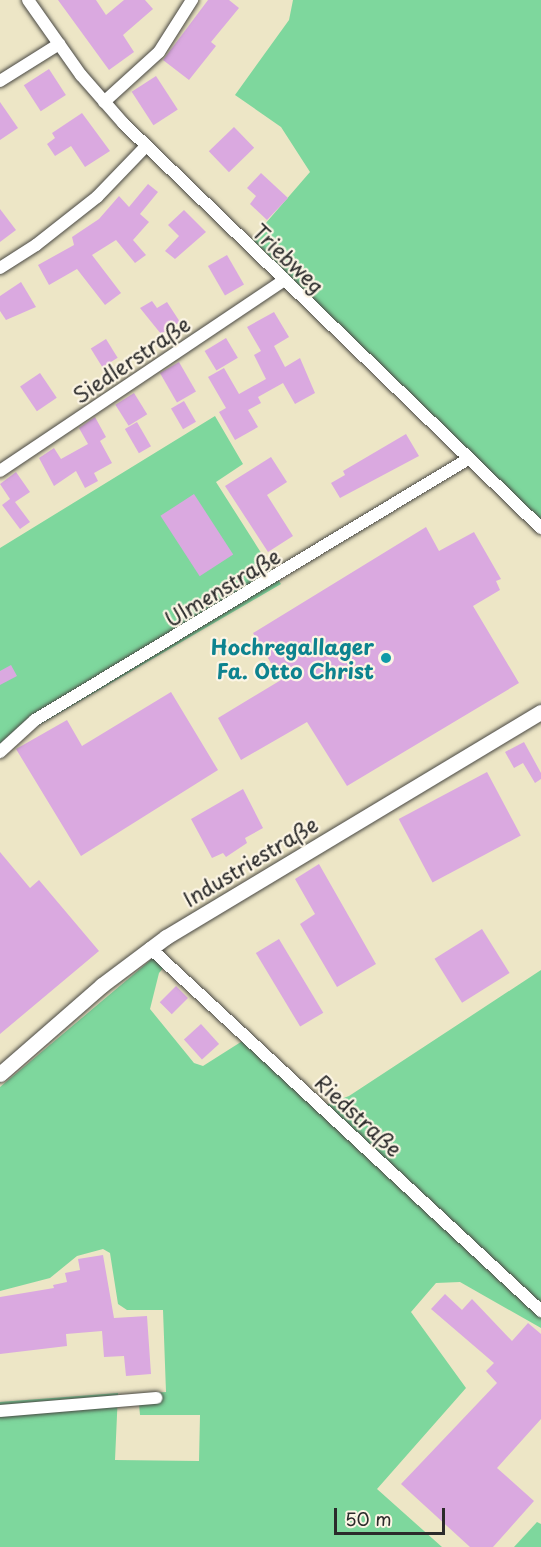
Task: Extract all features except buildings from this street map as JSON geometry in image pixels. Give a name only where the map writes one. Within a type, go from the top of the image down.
[{"type":"street","name":"Triebweg","points":[[28,0],[104,102],[146,146],[541,528]]},
{"type":"street","points":[[104,102],[159,52],[192,0]]},
{"type":"street","points":[[0,81],[59,44]]},
{"type":"street","points":[[0,267],[36,245],[97,197],[146,146]]},
{"type":"street","name":"Siedlerstraße","points":[[0,471],[284,280]]},
{"type":"street","name":"Ulmenstraße","points":[[0,752],[35,720],[468,459]]},
{"type":"street","name":"Industriestraße","points":[[0,1074],[150,948],[541,712]]},
{"type":"street","name":"Riedstraße","points":[[150,948],[541,1311]]},
{"type":"street","points":[[0,1411],[156,1398]]},
{"type":"green space","points":[[293,0],[541,0],[541,522],[252,239],[310,172],[281,127],[235,95],[289,20]]},
{"type":"green space","points":[[215,416],[243,464],[216,482],[281,584],[34,728],[0,757],[0,548]]},
{"type":"green space","points":[[153,958],[164,967],[159,973],[150,1009],[194,1063],[203,1066],[244,1040],[317,1108],[349,1096],[541,970],[541,1328],[460,1282],[436,1283],[411,1312],[466,1388],[377,1489],[442,1547],[0,1547],[0,1402],[118,1393],[115,1460],[199,1461],[200,1415],[140,1415],[138,1394],[166,1392],[163,1310],[127,1310],[118,1304],[110,1253],[103,1249],[77,1256],[50,1278],[0,1291],[0,1087]]},
{"type":"green space","points":[[537,1522],[541,1524],[541,1547],[514,1547]]},
{"type":"place","name":"Hochregallager Fa. Otto Christ","points":[[386,658]]}]
